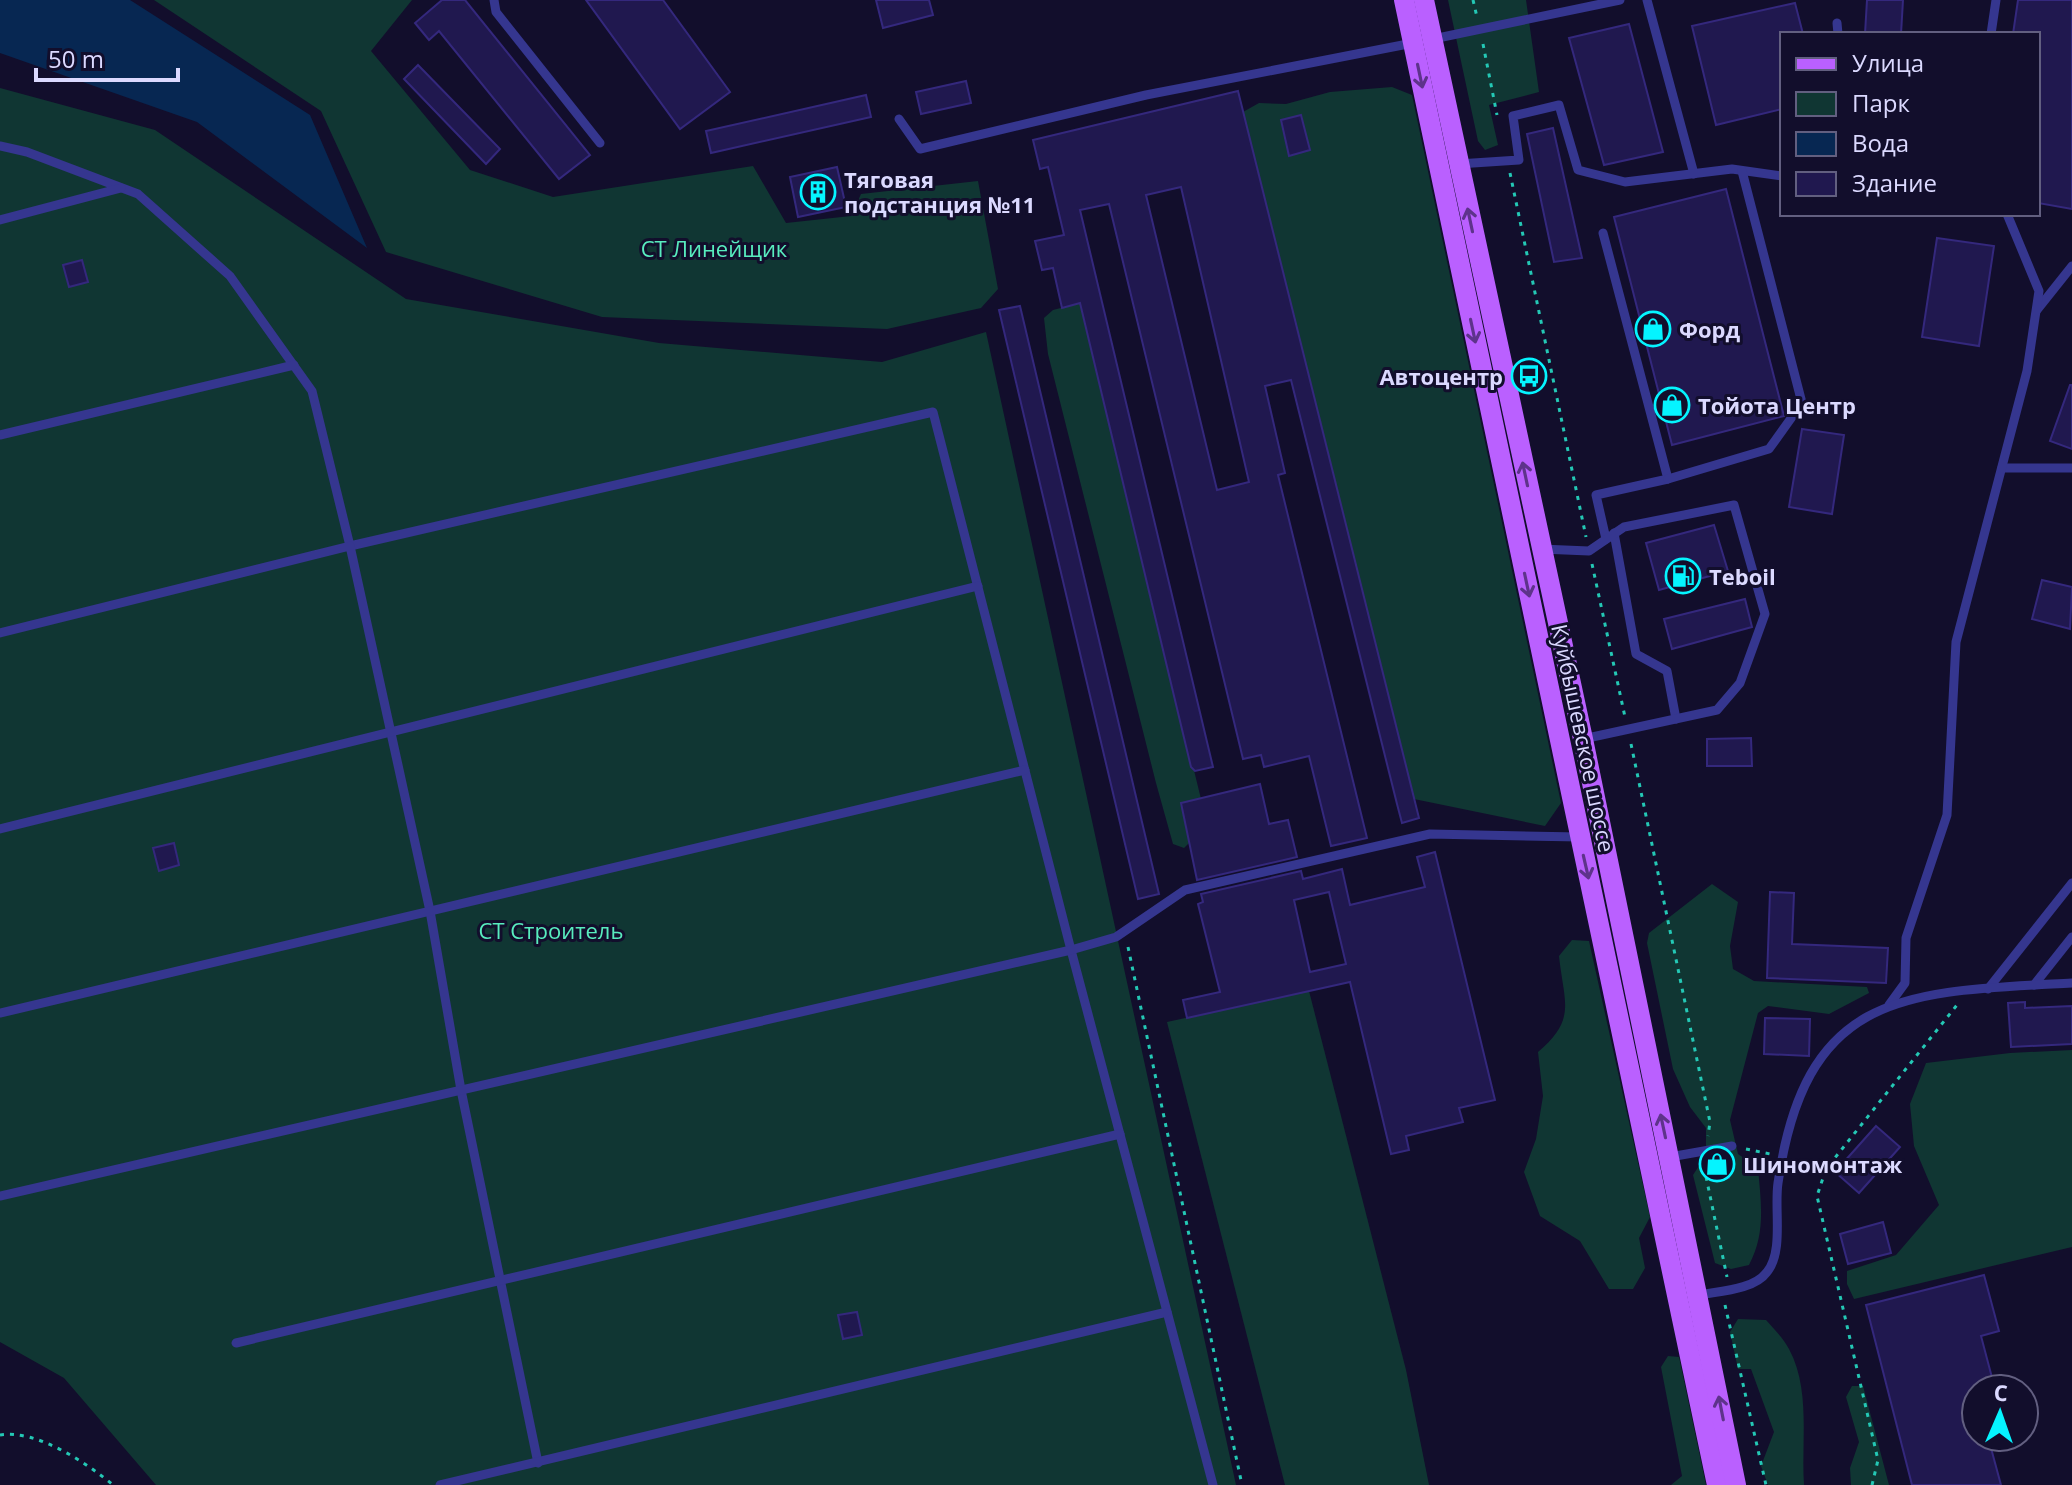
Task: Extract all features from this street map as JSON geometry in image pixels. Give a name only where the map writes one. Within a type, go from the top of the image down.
[{"type":"main road","name":"Куйбышевское шоссе","points":[[1404,0],[1423,41],[1458,164],[1583,739],[1736,1485]]},
{"type":"main road","name":"Куйбышевское шоссе","points":[[1424,0],[1423,41],[1580,837],[1717,1485]]},
{"type":"lane","points":[[494,0],[496,12],[600,143]]},
{"type":"lane","points":[[899,119],[920,149],[1146,95],[1620,0]]},
{"type":"lane","points":[[1647,0],[1694,174]]},
{"type":"lane","points":[[1991,32],[1996,0]]},
{"type":"lane","points":[[1458,164],[1519,160],[1513,116],[1559,105],[1578,170],[1625,182],[1742,171],[1780,176]]},
{"type":"lane","points":[[0,146],[27,152],[138,194],[230,276],[312,391],[350,546],[430,911],[461,1090],[538,1463]]},
{"type":"lane","points":[[1676,719],[1667,671],[1636,654],[1610,536],[1596,495],[1668,479],[1769,449],[1802,403],[1742,171]]},
{"type":"lane","points":[[0,220],[121,188]]},
{"type":"lane","points":[[1889,1005],[1905,983],[1906,938],[1947,815],[1956,642],[2027,371],[2036,312],[2039,291],[2008,216]]},
{"type":"lane","points":[[1603,233],[1668,479]]},
{"type":"lane","points":[[2036,312],[2072,266]]},
{"type":"lane","points":[[0,435],[294,365]]},
{"type":"lane","points":[[0,633],[350,546],[933,412],[1213,1485]]},
{"type":"lane","points":[[2002,468],[2072,468]]},
{"type":"lane","points":[[1541,549],[1589,551],[1624,527],[1734,505],[1765,614],[1740,683],[1717,710],[1583,739]]},
{"type":"lane","points":[[0,829],[978,586]]},
{"type":"lane","points":[[0,1013],[1025,770]]},
{"type":"lane","points":[[0,1196],[1071,950],[1116,937],[1185,890],[1430,834],[1580,837]]},
{"type":"lane","points":[[1988,989],[2072,883]]},
{"type":"lane","points":[[2034,985],[2072,937]]},
{"type":"lane","points":[[1699,1295],[1752,1284],[1768,1272],[1776,1249],[1775,1202],[1782,1156],[1797,1102],[1821,1056],[1850,1025],[1889,1005],[1926,995],[2072,983]]},
{"type":"lane","points":[[236,1343],[1120,1134]]},
{"type":"lane","points":[[1670,1157],[1705,1148],[1732,1146]]},
{"type":"lane","points":[[440,1485],[1167,1312]]},
{"type":"path","points":[[1473,0],[1498,118]]},
{"type":"path","points":[[1507,162],[1710,1122],[1702,1158],[1766,1485]]},
{"type":"path","points":[[1125,931],[1242,1485]]},
{"type":"path","points":[[1872,1485],[1878,1460],[1817,1196],[1826,1169],[1968,991]]},
{"type":"path","points":[[1732,1146],[1782,1156]]},
{"type":"path","points":[[0,1435],[28,1438],[81,1458],[113,1485]]},
{"type":"green space","name":"СТ Линейщик","points":[[154,0],[412,0],[371,51],[470,170],[553,197],[753,166],[786,223],[851,216],[861,194],[978,181],[998,289],[981,308],[887,329],[602,317],[386,252],[321,111]]},
{"type":"green space","points":[[1448,0],[1526,0],[1539,92],[1489,105],[1498,145],[1485,150],[1478,141]]},
{"type":"green space","points":[[1392,87],[1412,95],[1561,803],[1545,826],[1414,799],[1243,112],[1259,103],[1286,104],[1330,92]]},
{"type":"green space","name":"СТ Строитель","points":[[0,88],[155,130],[406,299],[659,343],[882,362],[986,332],[1236,1485],[156,1485],[64,1378],[0,1342]]},
{"type":"green space","points":[[1080,303],[1201,799],[1181,804],[1189,843],[1184,848],[1173,844],[1156,783],[1048,354],[1044,318],[1053,310]]},
{"type":"green space","points":[[1712,884],[1738,902],[1730,946],[1733,969],[1754,981],[1867,987],[1869,993],[1829,1014],[1768,1006],[1758,1013],[1730,1120],[1738,1154],[1758,1168],[1760,1229],[1749,1265],[1731,1269],[1715,1263],[1693,1175],[1706,1155],[1706,1128],[1690,1107],[1673,1069],[1647,943],[1649,933]]},
{"type":"green space","points":[[1572,940],[1589,941],[1650,1217],[1639,1238],[1645,1268],[1633,1289],[1609,1289],[1580,1241],[1540,1216],[1524,1172],[1536,1139],[1543,1096],[1538,1052],[1563,1020],[1565,998],[1559,956]]},
{"type":"green space","points":[[1309,991],[1406,1370],[1429,1485],[1285,1485],[1167,1022]]},
{"type":"green space","points":[[2072,1050],[2072,1247],[1854,1299],[1847,1284],[1847,1271],[1896,1255],[1939,1205],[1914,1146],[1910,1104],[1926,1063],[2010,1053]]},
{"type":"green space","points":[[1738,1319],[1766,1320],[1789,1349],[1796,1365],[1803,1398],[1804,1485],[1768,1485],[1761,1466],[1774,1432],[1751,1369],[1738,1369],[1730,1332]]},
{"type":"green space","points":[[1668,1356],[1679,1357],[1706,1485],[1671,1485],[1682,1476],[1661,1367]]},
{"type":"green space","points":[[1852,1386],[1863,1386],[1889,1485],[1851,1485],[1850,1468],[1859,1442],[1846,1397]]},
{"type":"water","points":[[0,0],[130,0],[310,115],[367,248],[197,122],[0,53]]},
{"type":"building","points":[[442,0],[465,0],[590,155],[559,179],[439,31],[429,40],[415,23]]},
{"type":"building","points":[[586,0],[663,0],[730,92],[680,129]]},
{"type":"building","points":[[876,0],[929,0],[933,15],[883,28]]},
{"type":"building","points":[[1867,0],[1903,0],[1901,32],[1865,32]]},
{"type":"building","points":[[2018,0],[2072,0],[2072,209],[2040,203],[2040,32],[2013,32]]},
{"type":"building","points":[[1795,3],[1802,32],[1780,32],[1780,109],[1716,125],[1692,26]]},
{"type":"building","points":[[1629,24],[1663,152],[1604,165],[1569,38]]},
{"type":"building","points":[[418,65],[500,149],[486,164],[404,79]]},
{"type":"building","points":[[966,81],[971,103],[921,114],[916,92]]},
{"type":"building","points":[[1238,91],[1419,818],[1402,823],[1291,380],[1265,386],[1285,473],[1278,475],[1367,838],[1331,846],[1309,756],[1264,767],[1261,755],[1243,759],[1109,204],[1080,210],[1213,767],[1195,771],[1191,767],[1080,303],[1062,308],[1053,268],[1042,270],[1035,241],[1064,235],[1048,167],[1040,169],[1033,140]],"holes":[[[1181,187],[1249,482],[1217,490],[1146,195]]]},
{"type":"building","points":[[866,95],[871,117],[711,153],[706,131]]},
{"type":"building","points":[[1301,115],[1310,150],[1289,156],[1281,120]]},
{"type":"building","points":[[1553,128],[1582,258],[1554,262],[1527,134]]},
{"type":"building","name":"Тяговая подстанция №11","points":[[837,167],[846,207],[798,217],[790,177]]},
{"type":"building","points":[[1726,189],[1784,416],[1672,445],[1614,217]]},
{"type":"building","points":[[1937,238],[1994,246],[1979,346],[1922,337]]},
{"type":"building","points":[[82,260],[88,282],[69,287],[63,265]]},
{"type":"building","points":[[1020,306],[1159,894],[1138,899],[999,310]]},
{"type":"building","points":[[2072,385],[2072,449],[2050,441]]},
{"type":"building","points":[[1802,429],[1844,435],[1832,514],[1789,507]]},
{"type":"building","points":[[1714,525],[1728,571],[1659,590],[1646,543]]},
{"type":"building","points":[[2042,580],[2072,587],[2070,629],[2032,619]]},
{"type":"building","points":[[1745,599],[1752,627],[1672,649],[1664,619]]},
{"type":"building","points":[[1751,738],[1752,766],[1707,766],[1707,739]]},
{"type":"building","points":[[1260,784],[1269,824],[1288,820],[1297,857],[1197,880],[1181,803]]},
{"type":"building","points":[[174,843],[179,865],[159,871],[153,848]]},
{"type":"building","points":[[1435,852],[1495,1100],[1459,1108],[1463,1122],[1406,1136],[1409,1150],[1391,1154],[1350,982],[1187,1018],[1183,1000],[1220,992],[1198,904],[1203,902],[1201,894],[1301,871],[1303,879],[1342,869],[1350,905],[1425,887],[1417,857]],"holes":[[[1329,892],[1346,964],[1310,972],[1294,900]]]},
{"type":"building","points":[[1770,892],[1794,893],[1792,944],[1888,948],[1886,983],[1767,978]]},
{"type":"building","points":[[2025,1002],[2025,1008],[2072,1006],[2072,1044],[2011,1047],[2008,1003]]},
{"type":"building","points":[[1765,1018],[1810,1019],[1809,1056],[1764,1054]]},
{"type":"building","points":[[1876,1126],[1900,1147],[1859,1193],[1835,1172]]},
{"type":"building","points":[[1724,1155],[1729,1178],[1714,1181],[1709,1158]]},
{"type":"building","points":[[1883,1222],[1891,1253],[1848,1264],[1840,1234]]},
{"type":"building","points":[[1984,1275],[1999,1331],[1981,1336],[1991,1373],[1960,1373],[1960,1453],[1992,1453],[2001,1485],[1912,1485],[1866,1305]]},
{"type":"building","points":[[857,1312],[862,1335],[843,1339],[838,1315]]},
{"type":"place","name":"Тяговая подстанция №11","points":[[818,192]]},
{"type":"place","name":"Форд","points":[[1653,329]]},
{"type":"place","name":"Автоцентр","points":[[1529,376]]},
{"type":"place","name":"Тойота Центр","points":[[1672,405]]},
{"type":"place","name":"Teboil","points":[[1683,576]]},
{"type":"place","name":"Шиномонтаж","points":[[1717,1164]]}]
